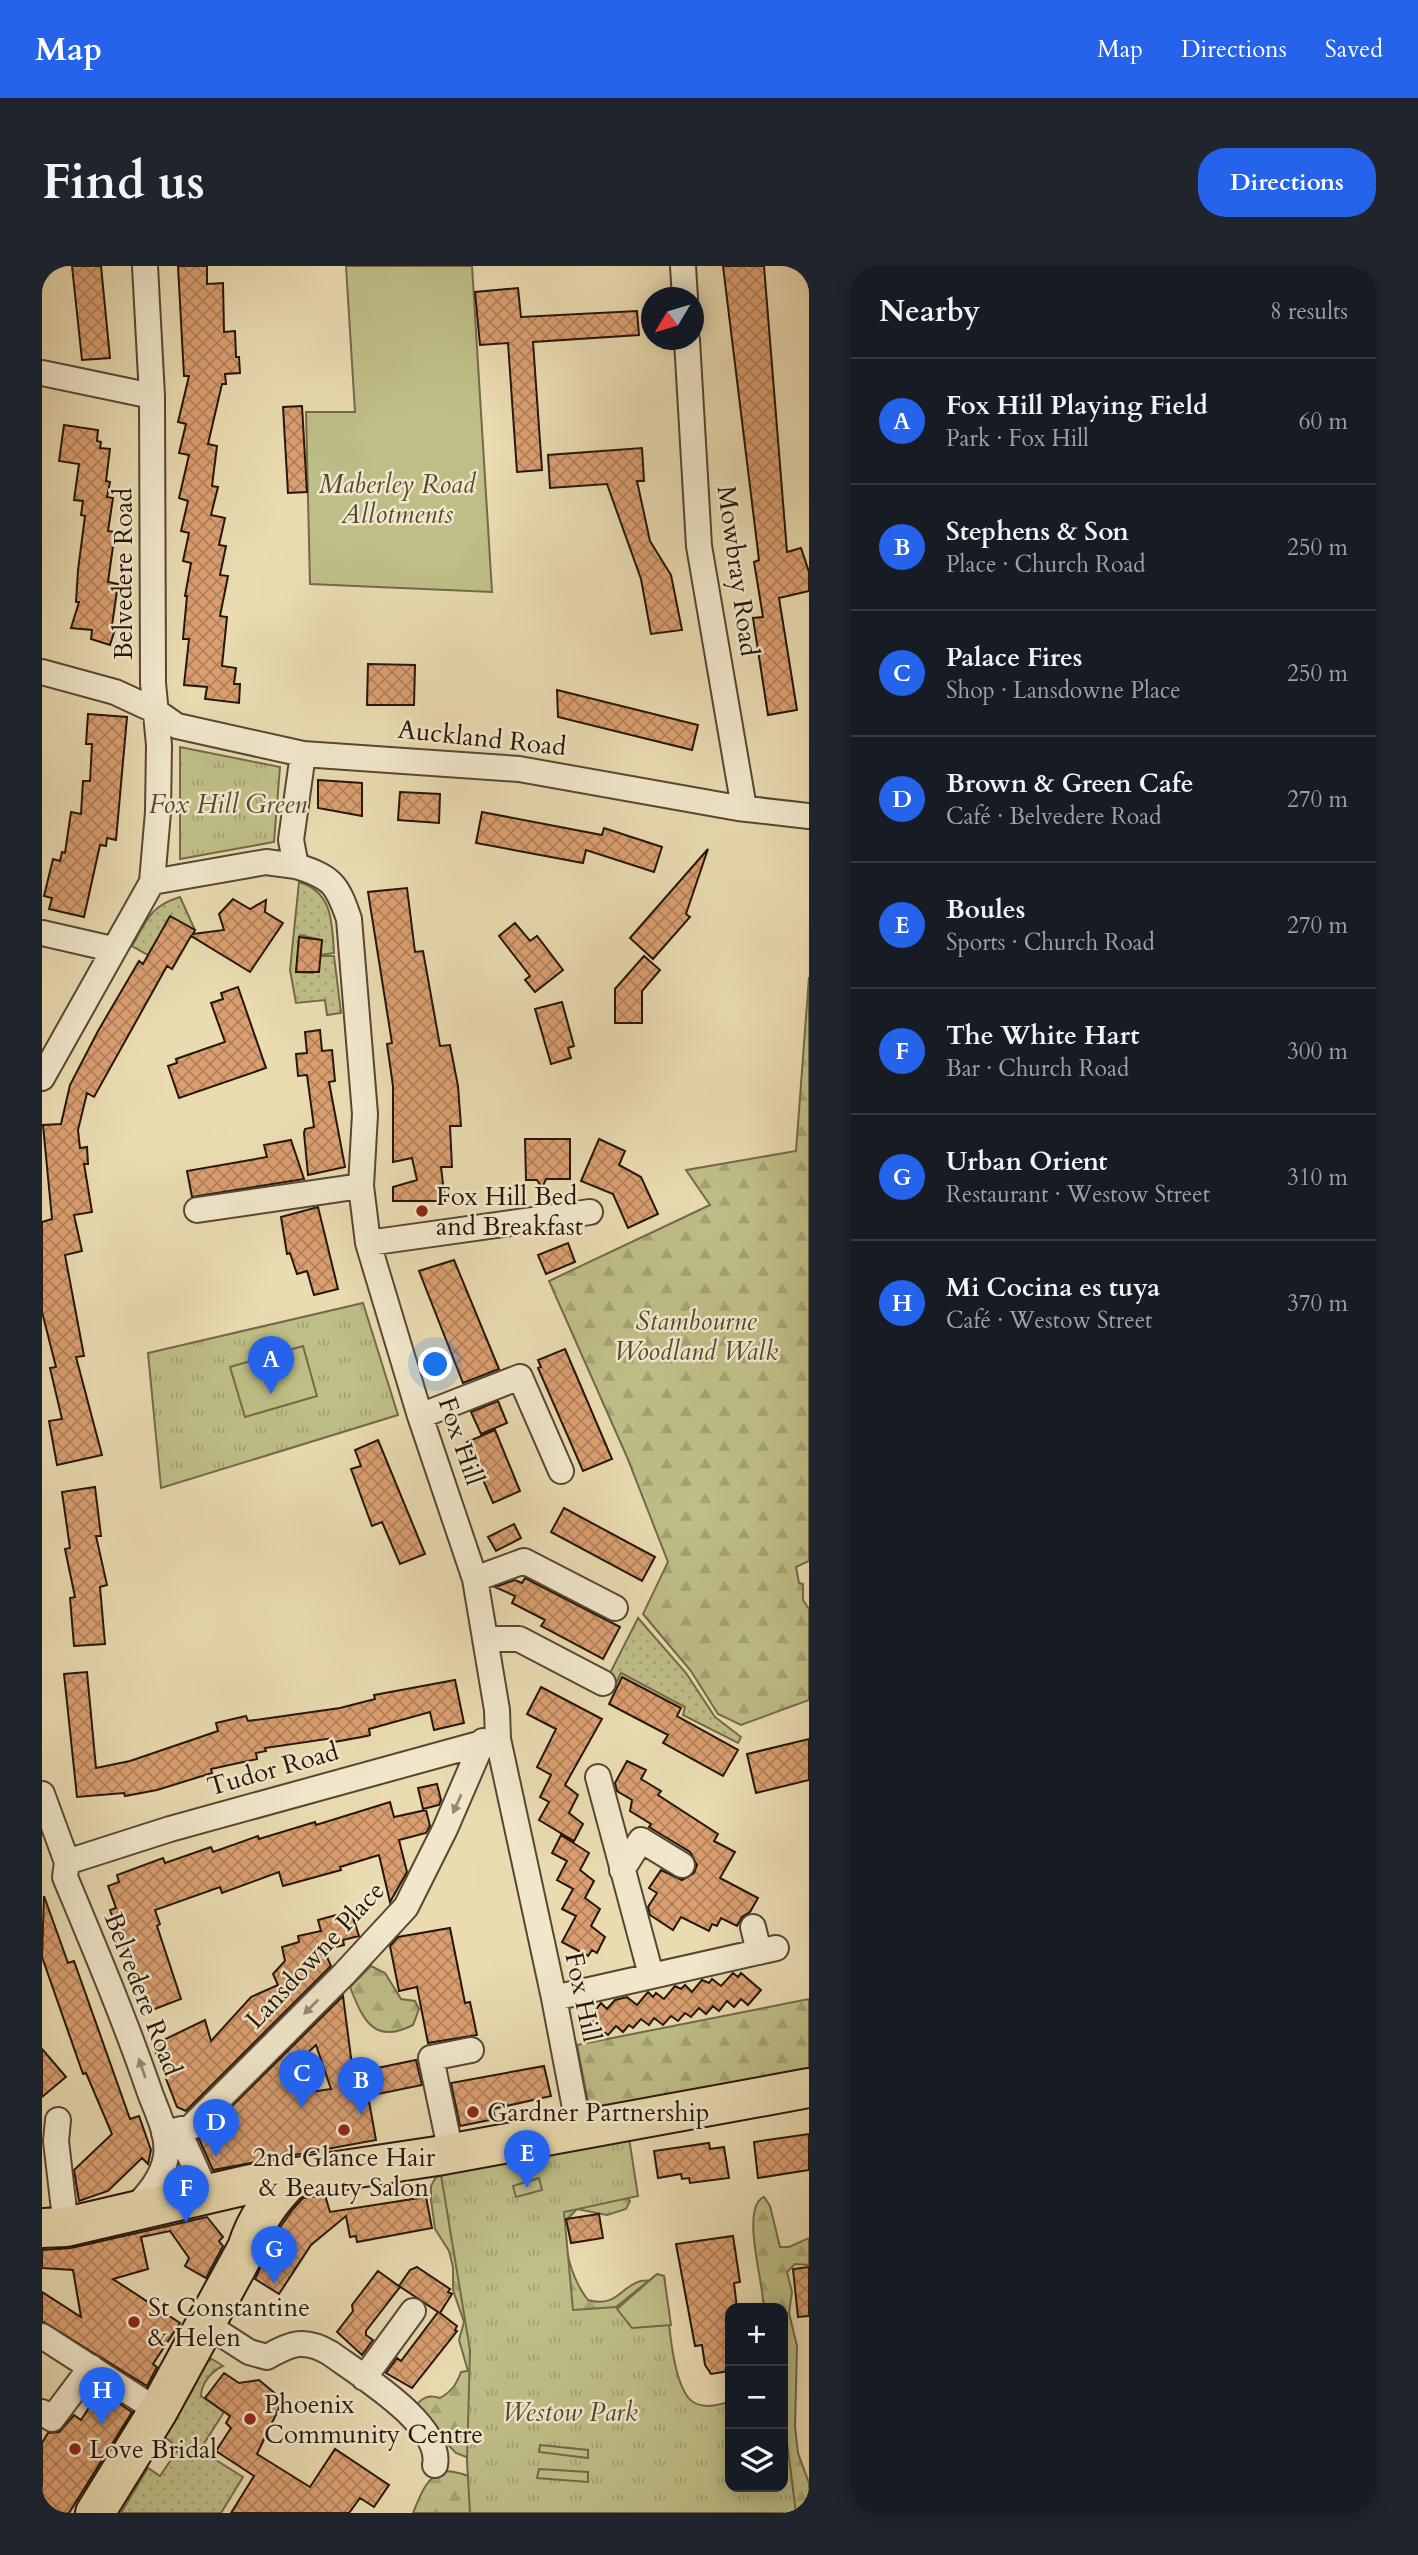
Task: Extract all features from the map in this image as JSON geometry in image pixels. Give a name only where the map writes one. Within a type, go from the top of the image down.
[{"type":"main road","points":[[54,2228],[251,2184],[451,2153],[809,2088]]},
{"type":"main road","points":[[95,2513],[158,2411],[247,2248],[254,2225],[265,2206],[290,2179]]},
{"type":"main road","points":[[211,2194],[239,2208],[254,2225]]},
{"type":"street","name":"Belvedere Road","points":[[42,1077],[152,882],[158,812],[159,745],[154,710],[152,396],[145,266]]},
{"type":"street","points":[[683,266],[684,287]]},
{"type":"street","name":"Mowbray Road","points":[[688,350],[699,546],[744,808]]},
{"type":"street","points":[[42,373],[152,396]]},
{"type":"street","name":"Auckland Road","points":[[42,672],[115,692],[154,710],[177,726],[303,754],[540,772],[744,808],[809,816]]},
{"type":"street","points":[[152,882],[266,862],[296,866],[291,841],[303,754]]},
{"type":"street","name":"Fox Hill","points":[[296,866],[324,875],[340,892],[349,919],[365,1114],[361,1186],[368,1243],[420,1416],[475,1579],[497,1710],[490,1740],[554,1998],[579,2129]]},
{"type":"street","points":[[42,933],[112,949]]},
{"type":"street","points":[[197,1210],[361,1186]]},
{"type":"street","points":[[368,1243],[590,1212]]},
{"type":"street","points":[[420,1416],[520,1377],[561,1471]]},
{"type":"street","points":[[475,1579],[524,1561],[615,1608]]},
{"type":"street","points":[[485,1639],[519,1639],[603,1684]]},
{"type":"street","name":"Tudor Road","points":[[67,1862],[170,1829],[490,1740]]},
{"type":"street","name":"Lansdowne Place","points":[[168,2132],[191,2127],[344,1974],[406,1906],[490,1740]]},
{"type":"street","points":[[598,1777],[651,1975]]},
{"type":"street","name":"Belvedere Road","points":[[42,1794],[67,1862],[65,1877],[168,2132],[166,2155],[160,2174],[151,2190],[132,2210]]},
{"type":"street","points":[[622,1870],[641,1840],[682,1865]]},
{"type":"street","points":[[554,1998],[767,1950],[753,1927]]},
{"type":"street","points":[[451,2153],[431,2058],[471,2050]]},
{"type":"street","points":[[54,2228],[58,2120]]},
{"type":"street","name":"Belvedere Road","points":[[168,2132],[185,2146],[211,2194]]},
{"type":"street","points":[[364,2378],[413,2311]]},
{"type":"street","points":[[204,2323],[249,2351],[267,2357],[300,2342],[314,2344],[364,2378],[426,2431],[438,2454],[436,2465]]},
{"type":"street","points":[[42,2336],[158,2411]]},
{"type":"street","points":[[42,2412],[52,2419],[90,2367]]},
{"type":"green space","name":"Maberley Road Allotments","points":[[346,266],[472,266],[492,592],[310,584],[306,412],[355,412]]},
{"type":"green space","name":"Fox Hill Green","points":[[180,747],[280,767],[274,842],[180,859]]},
{"type":"green space","points":[[299,882],[319,893],[324,901],[331,920],[334,953],[320,955],[322,940],[300,935],[296,972],[313,973],[320,956],[334,956],[341,1013],[327,1015],[325,1000],[296,1003],[290,970]]},
{"type":"green space","points":[[180,897],[195,930],[148,955],[132,946],[146,921],[156,910]]},
{"type":"green space","name":"Stambourne Woodland Walk","points":[[809,977],[809,1561],[796,1567],[799,1583],[803,1584],[803,1600],[809,1609],[809,1700],[741,1725],[718,1714],[691,1671],[643,1614],[668,1562],[627,1457],[549,1281],[710,1205],[686,1170],[796,1151]]},
{"type":"green space","points":[[363,1303],[398,1415],[161,1488],[148,1353]]},
{"type":"green space","points":[[303,1346],[317,1396],[245,1417],[230,1367]]},
{"type":"green space","points":[[638,1618],[686,1673],[715,1717],[741,1737],[738,1743],[683,1715],[685,1707],[621,1673],[613,1690],[605,1683]]},
{"type":"green space","points":[[371,1966],[385,1973],[401,1999],[415,2001],[419,2009],[413,2025],[389,2032],[379,2030],[365,2019],[350,1987]]},
{"type":"green space","points":[[809,1999],[809,2069],[590,2112],[577,2045]]},
{"type":"green space","name":"Westow Park","points":[[629,2138],[638,2196],[564,2212],[573,2310],[616,2307],[657,2274],[664,2276],[675,2363],[685,2393],[693,2402],[702,2405],[725,2403],[725,2492],[788,2492],[788,2450],[796,2513],[470,2513],[467,2461],[470,2350],[441,2175]]},
{"type":"green space","points":[[453,2176],[484,2464],[456,2453],[413,2409],[425,2398],[440,2398],[453,2387],[461,2372],[468,2371],[459,2340],[464,2322],[453,2290],[453,2267],[449,2251],[435,2229],[431,2200],[431,2186],[436,2177]]},
{"type":"green space","points":[[539,2178],[542,2190],[516,2197],[513,2186]]},
{"type":"green space","points":[[622,2192],[630,2201],[626,2209],[607,2215],[577,2209],[564,2223],[567,2254],[573,2274],[588,2300],[608,2301],[642,2281],[652,2281],[661,2292],[574,2328],[509,2222]]},
{"type":"green space","points":[[764,2197],[770,2206],[780,2247],[789,2247],[809,2238],[809,2265],[795,2264],[787,2272],[792,2292],[789,2313],[797,2346],[795,2427],[798,2453],[809,2483],[809,2513],[776,2513],[782,2492],[788,2492],[788,2303],[764,2303],[754,2244],[754,2214],[757,2203]]},
{"type":"green space","points":[[657,2274],[664,2276],[671,2325],[632,2328],[617,2309]]},
{"type":"green space","points":[[212,2359],[223,2366],[208,2378],[201,2396],[224,2412],[200,2450],[243,2477],[221,2513],[121,2513],[148,2468],[160,2476],[179,2448],[162,2435],[206,2362]]},
{"type":"green space","points":[[540,2445],[588,2450],[588,2458],[539,2452]]},
{"type":"green space","points":[[539,2469],[588,2472],[588,2482],[537,2478]]},
{"type":"green space","points":[[444,2471],[474,2479],[512,2513],[413,2513],[428,2482]]},
{"type":"building","points":[[72,266],[101,266],[110,358],[82,360]]},
{"type":"building","points":[[178,266],[207,266],[207,284],[223,283],[224,332],[235,331],[236,357],[239,357],[240,373],[225,374],[226,384],[222,384],[208,444],[217,446],[212,486],[218,487],[211,515],[225,518],[219,545],[226,546],[220,575],[228,576],[220,616],[227,617],[222,666],[236,668],[234,684],[240,684],[239,703],[205,699],[207,687],[184,685],[189,639],[183,639],[185,596],[191,563],[183,561],[189,533],[181,531],[188,501],[179,498],[189,455],[179,453],[186,424],[178,422],[189,376],[184,376]]},
{"type":"building","points":[[723,266],[764,266],[787,552],[801,548],[809,572],[809,591],[779,598],[797,710],[768,715],[753,618],[763,617],[754,562],[759,560]]},
{"type":"building","points":[[518,288],[521,317],[637,311],[639,335],[533,342],[542,470],[517,472],[508,343],[480,345],[475,292]]},
{"type":"building","points":[[302,406],[307,492],[288,493],[283,407]]},
{"type":"building","points":[[64,425],[98,430],[97,441],[101,442],[100,448],[110,449],[106,481],[110,482],[107,497],[113,498],[108,531],[115,532],[108,582],[118,584],[112,625],[116,626],[110,645],[91,639],[92,630],[71,628],[79,602],[76,602],[78,570],[85,516],[81,515],[83,501],[74,500],[79,464],[59,461]]},
{"type":"building","points":[[642,448],[644,481],[637,481],[650,541],[671,575],[682,630],[651,634],[641,579],[607,484],[550,488],[548,455]]},
{"type":"building","points":[[368,664],[415,665],[414,705],[367,705]]},
{"type":"building","points":[[557,690],[698,725],[692,750],[558,717]]},
{"type":"building","points":[[88,714],[127,717],[116,840],[107,838],[106,846],[100,845],[84,917],[49,909],[52,898],[44,896],[53,859],[60,861],[62,852],[65,853],[71,812],[81,814],[83,781],[90,781],[92,744],[86,744]]},
{"type":"building","points":[[318,780],[362,783],[362,816],[318,808]]},
{"type":"building","points":[[400,792],[440,794],[439,823],[398,820]]},
{"type":"building","points":[[482,812],[602,835],[604,828],[662,847],[654,872],[586,850],[583,863],[476,843]]},
{"type":"building","points":[[708,849],[686,914],[690,917],[653,959],[630,938]]},
{"type":"building","points":[[407,888],[415,952],[423,951],[440,1046],[450,1045],[458,1086],[461,1126],[450,1126],[452,1167],[441,1167],[445,1201],[393,1201],[393,1187],[417,1180],[412,1158],[393,1162],[393,1086],[387,1044],[392,1043],[368,892]]},
{"type":"building","points":[[233,899],[250,909],[266,900],[265,912],[283,923],[250,972],[191,936],[172,969],[167,966],[94,1097],[87,1093],[78,1130],[80,1148],[87,1147],[88,1164],[84,1164],[92,1212],[74,1215],[82,1251],[65,1255],[84,1356],[76,1357],[102,1455],[57,1465],[49,1421],[62,1419],[50,1368],[56,1367],[42,1312],[42,1222],[52,1219],[43,1125],[61,1124],[70,1085],[98,1031],[139,961],[143,964],[170,916],[195,930],[193,934],[224,930],[219,914]]},
{"type":"building","points":[[515,923],[530,941],[537,936],[563,970],[535,992],[525,980],[530,976],[499,936]]},
{"type":"building","points":[[299,937],[322,940],[319,972],[296,972]]},
{"type":"building","points":[[644,956],[660,970],[642,991],[642,1023],[615,1023],[615,989]]},
{"type":"building","points":[[238,987],[266,1068],[179,1098],[168,1066],[177,1063],[176,1059],[225,1042],[211,1003],[223,999],[221,993]]},
{"type":"building","points":[[562,1002],[574,1046],[568,1048],[571,1058],[551,1064],[535,1009]]},
{"type":"building","points":[[320,1030],[322,1051],[332,1050],[335,1081],[329,1082],[345,1167],[308,1175],[304,1133],[305,1129],[314,1127],[307,1075],[298,1076],[296,1054],[307,1053],[305,1032]]},
{"type":"building","points":[[525,1139],[570,1139],[570,1179],[546,1179],[542,1188],[537,1180],[526,1180]]},
{"type":"building","points":[[599,1139],[625,1151],[619,1165],[641,1177],[658,1214],[628,1228],[613,1194],[581,1181]]},
{"type":"building","points":[[291,1140],[304,1179],[192,1197],[187,1171],[267,1157],[264,1145]]},
{"type":"building","points":[[318,1207],[338,1289],[314,1295],[307,1271],[297,1274],[290,1253],[287,1254],[281,1217]]},
{"type":"building","points":[[568,1243],[575,1262],[546,1274],[538,1255]]},
{"type":"building","points":[[454,1260],[499,1369],[463,1383],[419,1271]]},
{"type":"building","points":[[565,1349],[612,1459],[583,1471],[538,1368],[541,1367],[538,1360]]},
{"type":"building","points":[[498,1401],[507,1423],[481,1434],[471,1412]]},
{"type":"building","points":[[495,1430],[520,1491],[493,1503],[467,1442]]},
{"type":"building","points":[[378,1440],[425,1554],[400,1564],[382,1522],[372,1526],[351,1469],[361,1466],[355,1450]]},
{"type":"building","points":[[95,1487],[101,1536],[96,1536],[107,1585],[100,1587],[105,1644],[74,1646],[70,1598],[75,1597],[65,1549],[70,1548],[62,1492]]},
{"type":"building","points":[[564,1508],[655,1557],[642,1581],[551,1532]]},
{"type":"building","points":[[514,1524],[521,1538],[496,1551],[488,1537]]},
{"type":"building","points":[[525,1578],[620,1627],[603,1659],[541,1626],[545,1620],[512,1603],[515,1596],[495,1587],[515,1580],[522,1583]]},
{"type":"building","points":[[87,1672],[96,1768],[130,1761],[218,1731],[216,1723],[246,1716],[248,1721],[340,1708],[375,1699],[374,1695],[455,1680],[464,1723],[434,1730],[430,1712],[369,1729],[370,1735],[367,1736],[334,1742],[333,1738],[265,1748],[266,1751],[256,1753],[257,1759],[211,1769],[212,1773],[157,1790],[125,1796],[124,1793],[77,1797],[64,1674]]},
{"type":"building","points":[[622,1677],[681,1708],[677,1716],[738,1750],[723,1776],[663,1743],[668,1735],[609,1704]]},
{"type":"building","points":[[541,1687],[602,1719],[565,1785],[578,1795],[569,1813],[583,1824],[574,1841],[539,1820],[549,1802],[540,1797],[551,1775],[537,1767],[556,1729],[527,1714]]},
{"type":"building","points":[[809,1739],[809,1780],[756,1793],[747,1754]]},
{"type":"building","points":[[627,1761],[646,1770],[641,1779],[661,1791],[658,1795],[718,1834],[714,1841],[735,1852],[720,1878],[758,1898],[737,1926],[721,1918],[717,1926],[712,1924],[709,1931],[681,1917],[673,1930],[650,1915],[648,1907],[657,1893],[649,1888],[661,1870],[682,1880],[694,1873],[697,1865],[690,1852],[649,1827],[651,1824],[630,1811],[632,1800],[617,1791],[615,1783]]},
{"type":"building","points":[[437,1784],[441,1800],[439,1805],[423,1809],[418,1788]]},
{"type":"building","points":[[390,1802],[394,1817],[426,1810],[430,1826],[426,1833],[399,1840],[407,1872],[390,1902],[379,1855],[340,1867],[341,1870],[283,1886],[279,1872],[222,1893],[220,1887],[155,1910],[160,1924],[157,1926],[181,1999],[147,2012],[110,1910],[116,1908],[108,1886],[119,1882],[117,1875],[163,1858],[165,1863],[211,1847],[213,1852],[258,1836],[259,1839],[315,1822],[316,1825]]},
{"type":"building","points":[[561,1835],[589,1853],[580,1870],[594,1881],[585,1898],[600,1909],[591,1926],[605,1937],[597,1953],[592,1950],[588,1956],[562,1942],[576,1916],[562,1909],[573,1889],[557,1880],[567,1861],[552,1853]]},
{"type":"building","points":[[44,1896],[68,1963],[74,1961],[130,2119],[139,2116],[151,2150],[148,2164],[142,2158],[108,2191],[79,2201],[74,2170],[112,2134],[86,2073],[83,2074],[42,1957]]},
{"type":"building","points":[[351,1911],[359,1936],[343,1940],[344,1945],[324,1950],[331,1966],[186,2111],[177,2107],[153,2045],[205,2020],[211,2041],[251,1997],[278,1985],[273,1974],[285,1961],[282,1947],[299,1942],[298,1936],[321,1931],[318,1920]]},
{"type":"building","points":[[450,1928],[465,2003],[470,2002],[477,2035],[428,2043],[417,1987],[399,1991],[390,1946],[398,1937]]},
{"type":"building","points":[[733,1973],[738,1977],[741,1973],[761,1990],[748,2005],[741,1999],[734,2007],[727,2001],[719,2011],[713,2006],[706,2014],[699,2008],[691,2017],[685,2013],[678,2021],[671,2016],[663,2025],[654,2018],[649,2025],[641,2019],[633,2028],[629,2025],[623,2032],[616,2026],[608,2035],[588,2019],[601,2003],[607,2009],[615,2000],[627,1997],[637,2005],[648,1992],[653,1997],[656,1993],[664,1999],[675,1986],[681,1989],[685,1985],[692,1992],[702,1980],[709,1983],[712,1979],[721,1986]]},
{"type":"building","points":[[343,1996],[353,2073],[416,2060],[422,2085],[368,2096],[376,2140],[213,2170],[199,2139]],"holes":[[[316,2045],[331,2089],[298,2094],[290,2069]]]},
{"type":"building","points":[[42,2049],[66,2077],[42,2097]]},
{"type":"building","points":[[544,2066],[551,2096],[493,2109],[495,2119],[460,2126],[451,2083]]},
{"type":"building","points":[[809,2134],[809,2170],[758,2178],[754,2142]]},
{"type":"building","points":[[709,2143],[710,2149],[724,2147],[729,2178],[690,2183],[689,2178],[682,2179],[681,2174],[658,2178],[654,2151]]},
{"type":"building","points":[[325,2195],[330,2212],[426,2197],[432,2228],[357,2242],[356,2236],[350,2237],[346,2216],[311,2245],[279,2294],[255,2279],[278,2230],[293,2209],[303,2198]]},
{"type":"building","points":[[599,2214],[603,2238],[571,2243],[566,2219]]},
{"type":"building","points":[[207,2217],[223,2237],[219,2241],[223,2246],[206,2278],[185,2266],[189,2258],[170,2231],[141,2237],[148,2269],[113,2279],[180,2323],[153,2364],[157,2367],[147,2386],[42,2321],[42,2292],[81,2317],[73,2270],[42,2268],[42,2250],[71,2248]]},
{"type":"building","points":[[733,2236],[740,2282],[734,2283],[736,2303],[725,2303],[725,2372],[711,2374],[705,2365],[702,2345],[695,2346],[676,2244]]},
{"type":"building","points":[[417,2267],[450,2289],[448,2292],[452,2294],[440,2313],[457,2326],[457,2331],[412,2388],[386,2373],[397,2358],[401,2361],[438,2312],[399,2286],[410,2270]]},
{"type":"building","points":[[809,2267],[809,2316],[798,2317],[793,2269]]},
{"type":"building","points":[[378,2271],[400,2287],[366,2331],[366,2335],[373,2340],[362,2355],[337,2332],[353,2311],[352,2305]]},
{"type":"building","points":[[224,2373],[239,2383],[259,2380],[283,2400],[257,2454],[310,2487],[335,2449],[389,2485],[374,2507],[360,2498],[349,2513],[231,2513],[254,2476],[216,2451],[231,2428],[226,2423],[230,2416],[205,2398]]},
{"type":"building","points":[[100,2391],[132,2412],[69,2513],[42,2513],[42,2443],[48,2433],[59,2432],[74,2415],[81,2420]]},
{"type":"place","name":"Fox Hill Bed and Breakfast","points":[[422,1211]]},
{"type":"place","name":"Fox Hill Playing Field","points":[[271,1394]]},
{"type":"place","name":"Palace Fires","points":[[302,2108]]},
{"type":"place","name":"Gardner Partnership","points":[[473,2112]]},
{"type":"place","name":"Stephens & Son","points":[[361,2115]]},
{"type":"place","name":"2nd Glance Hair & Beauty Salon","points":[[344,2130]]},
{"type":"place","name":"Brown & Green Cafe","points":[[216,2157]]},
{"type":"place","name":"Boules","points":[[527,2188]]},
{"type":"place","name":"The White Hart","points":[[186,2223]]},
{"type":"place","name":"Urban Orient","points":[[274,2284]]},
{"type":"place","name":"St Constantine & Helen","points":[[134,2322]]},
{"type":"place","name":"Phoenix Community Centre","points":[[250,2419]]},
{"type":"place","name":"Mi Cocina es tuya","points":[[102,2425]]},
{"type":"place","name":"Love Bridal","points":[[75,2449]]}]
